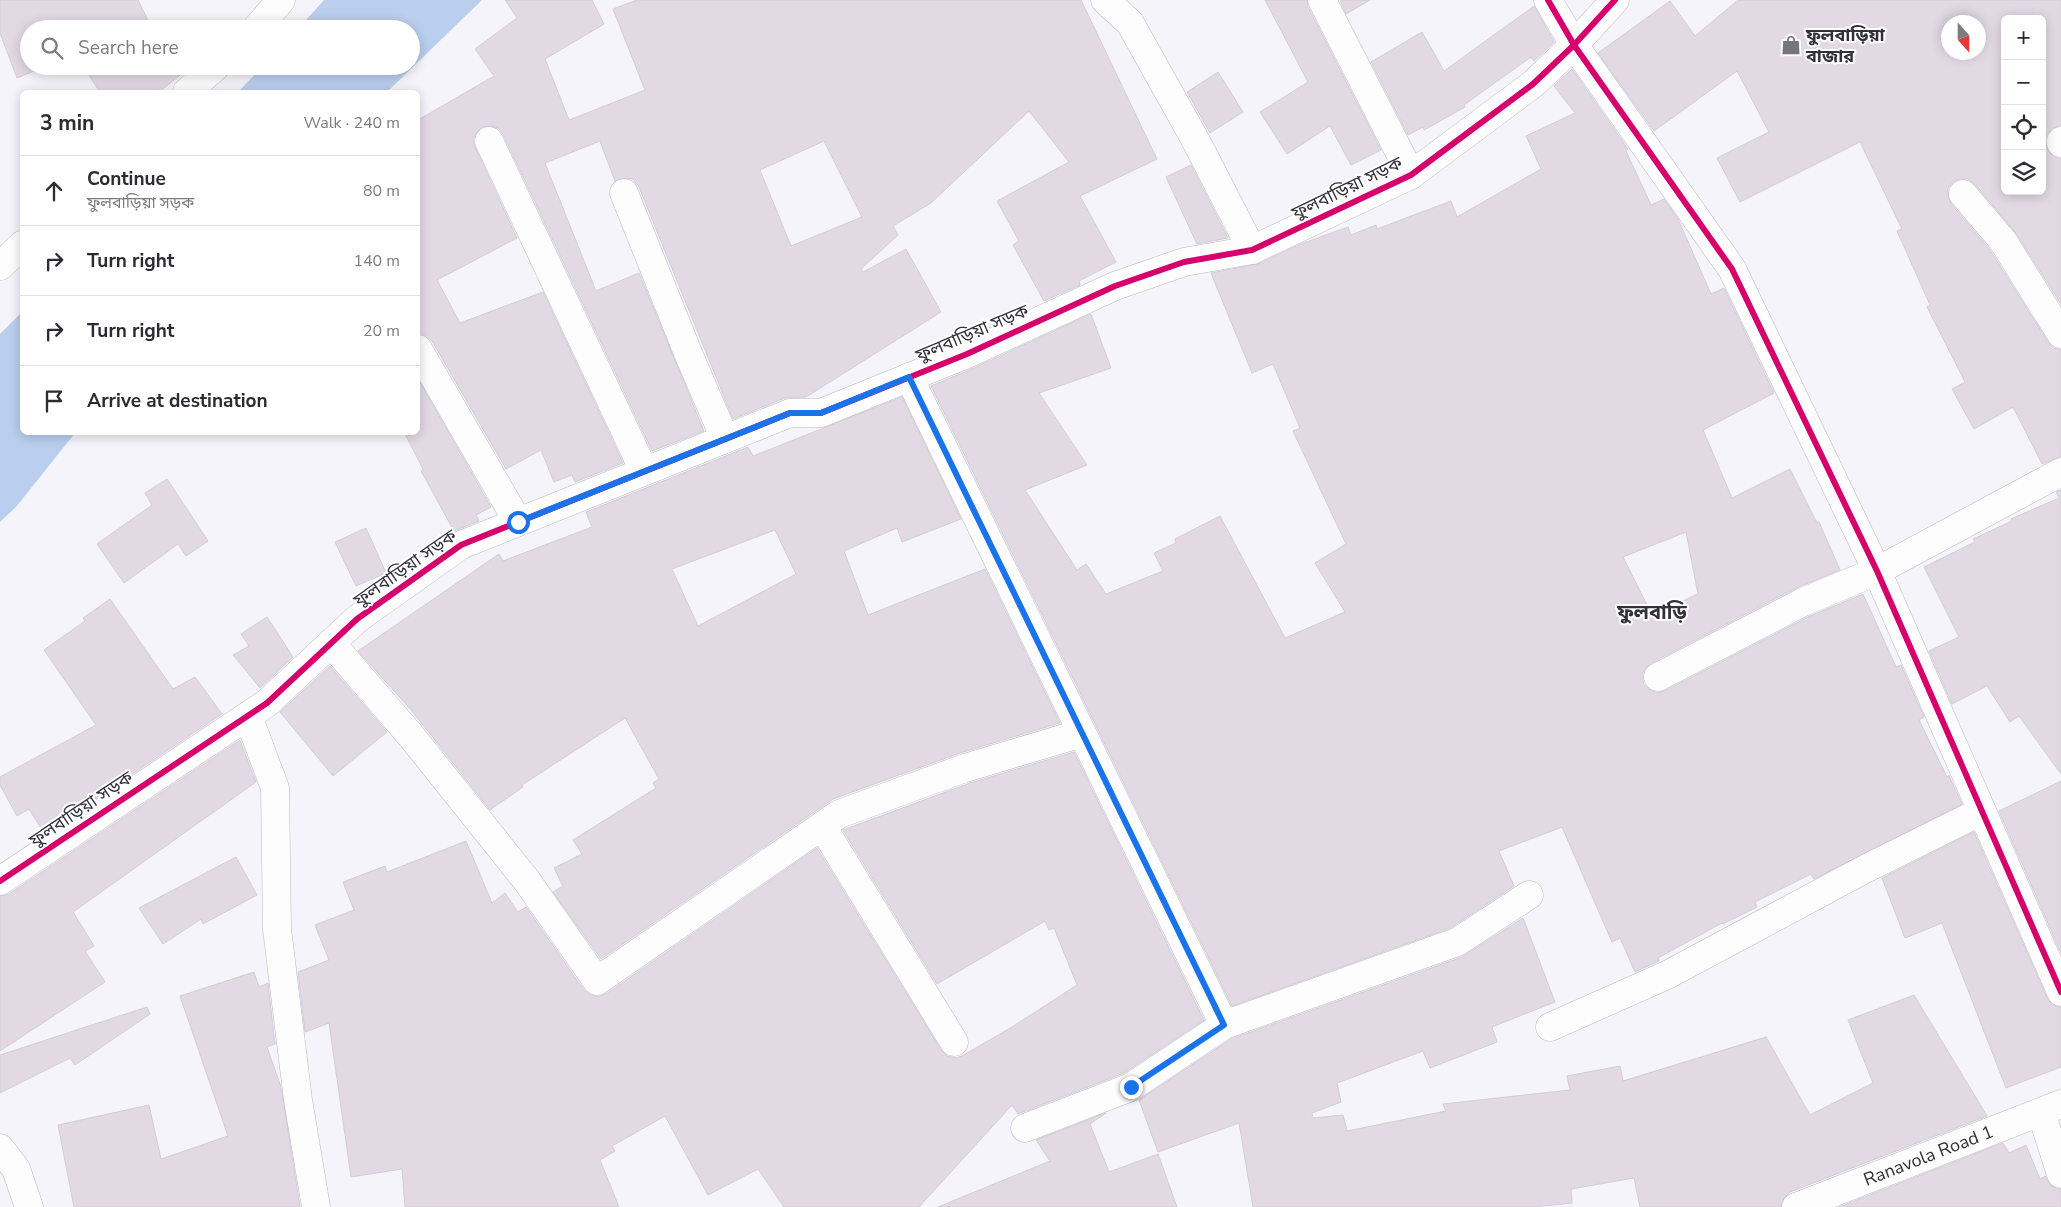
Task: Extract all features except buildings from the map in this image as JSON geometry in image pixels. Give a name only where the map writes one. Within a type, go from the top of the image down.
[{"type":"street","points":[[264,20],[281,0]]},
{"type":"street","points":[[1105,0],[1130,23],[1196,141],[1252,250]]},
{"type":"street","points":[[1322,0],[1411,175]]},
{"type":"street","points":[[1548,0],[1574,45],[1732,269],[1877,571],[2061,992]]},
{"type":"street","name":"ফুলবাড়িয়া সড়ক","points":[[0,881],[267,703],[357,619],[462,545],[790,413],[821,413],[967,354],[1115,286],[1184,262],[1252,250],[1411,175],[1533,84],[1574,45],[1615,0]]},
{"type":"street","points":[[189,90],[206,75]]},
{"type":"street","points":[[489,141],[644,472]]},
{"type":"street","points":[[624,193],[688,353],[725,439]]},
{"type":"street","points":[[1963,194],[2003,241],[2061,334]]},
{"type":"street","points":[[0,266],[20,247]]},
{"type":"street","points":[[420,352],[518,522]]},
{"type":"street","points":[[909,377],[1224,1025]]},
{"type":"street","points":[[1658,677],[1803,602],[1877,571],[1955,531],[2061,472]]},
{"type":"street","points":[[331,643],[412,737],[527,881],[597,981],[839,814],[965,768],[1082,733]]},
{"type":"street","points":[[248,716],[275,788],[277,929],[298,1100],[316,1207]]},
{"type":"street","points":[[1550,1027],[1666,975],[1867,868],[1982,811]]},
{"type":"street","points":[[822,826],[954,1042]]},
{"type":"street","points":[[1025,1128],[1131,1087],[1224,1025],[1457,942],[1529,895]]},
{"type":"street","points":[[2051,1108],[2061,1174]]},
{"type":"street","name":"Ranavola Road 1","points":[[1796,1207],[2051,1108]]},
{"type":"street","points":[[0,1148],[16,1169],[28,1207]]},
{"type":"water","points":[[324,0],[482,0],[420,60],[420,20],[306,20]]},
{"type":"water","points":[[254,75],[405,75],[389,90],[240,90]]},
{"type":"water","points":[[20,314],[20,435],[73,435],[16,507],[0,522],[0,334]]},
{"type":"cycle path","points":[[1548,0],[1574,45],[1732,269],[1877,571],[2061,992]]},
{"type":"cycle path","points":[[0,881],[267,703],[357,619],[461,545],[790,413],[821,413],[967,354],[1115,286],[1184,262],[1252,250],[1411,175],[1533,84],[1574,45],[1615,0]]},
{"type":"place","name":"ফুলবাড়িয়া বাজার","points":[[1791,45]]},
{"type":"district","name":"ফুলবাড়ি","points":[[1652,612]]},
{"type":"route","points":[[518,522],[790,413],[821,413],[909,377],[1224,1025],[1131,1087]]}]
